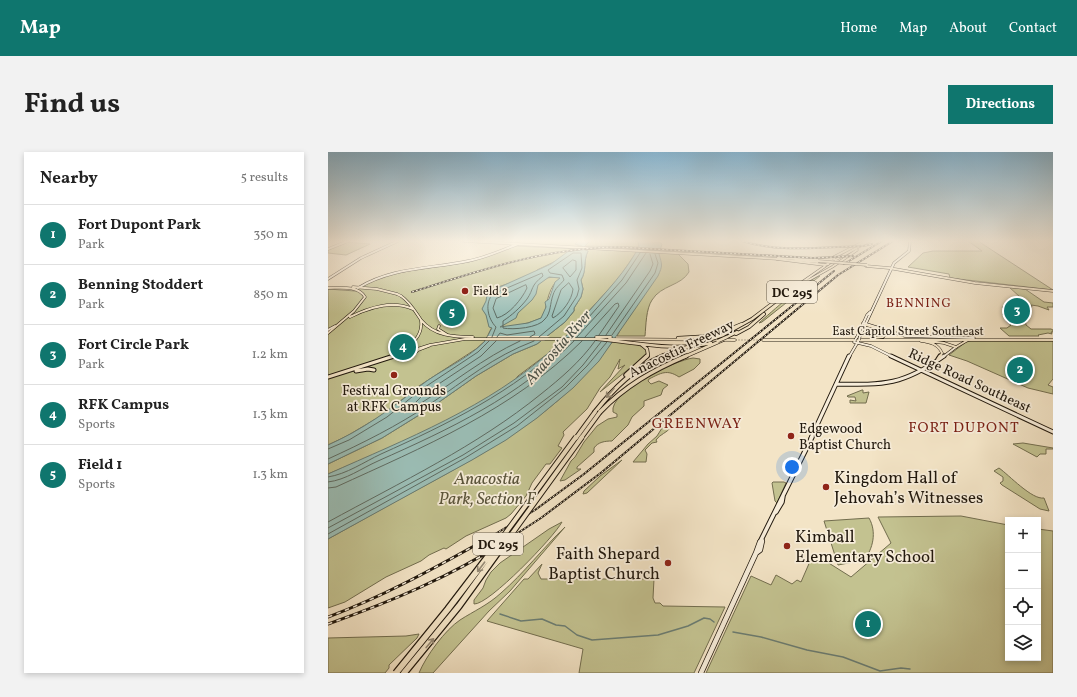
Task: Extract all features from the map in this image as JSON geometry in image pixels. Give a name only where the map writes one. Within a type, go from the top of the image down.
[{"type":"highway","points":[[805,280],[819,266],[817,265]]},
{"type":"highway","name":"DC 295","points":[[770,306],[793,288],[827,265]]},
{"type":"highway","points":[[820,274],[829,265]]},
{"type":"highway","name":"DC 295","points":[[765,313],[807,281],[835,265]]},
{"type":"highway","points":[[770,294],[782,294],[793,288]]},
{"type":"highway","points":[[678,338],[707,337],[719,334],[746,322],[770,306]]},
{"type":"highway","name":"Anacostia Freeway","points":[[404,673],[464,600],[618,384],[639,368],[664,355],[723,335],[750,322],[770,306]]},
{"type":"highway","points":[[597,339],[663,347],[684,348],[705,345],[718,341],[746,327],[765,313]]},
{"type":"highway","name":"Anacostia Freeway","points":[[396,673],[470,583],[598,412],[616,395],[636,380],[731,337],[749,327],[765,313]]},
{"type":"highway","points":[[618,384],[648,355],[646,348],[636,343]]},
{"type":"main road","points":[[328,279],[350,265]]},
{"type":"main road","points":[[358,288],[370,280],[402,270],[438,265]]},
{"type":"main road","points":[[870,265],[971,282],[1053,292]]},
{"type":"main road","points":[[701,673],[756,553],[760,550],[762,541],[852,349],[894,265]]},
{"type":"main road","points":[[328,288],[358,288],[380,290],[397,294],[411,304],[421,319],[432,330],[453,336],[474,338],[736,339],[678,338],[474,338],[426,345],[342,374]]},
{"type":"main road","points":[[328,331],[337,326],[362,303],[365,296],[358,288]]},
{"type":"main road","points":[[350,314],[386,305],[406,306],[414,309]]},
{"type":"main road","points":[[345,319],[359,312]]},
{"type":"main road","points":[[385,358],[405,348],[417,338],[422,329],[421,319]]},
{"type":"main road","points":[[864,338],[881,337],[886,334],[882,330],[865,324]]},
{"type":"main road","points":[[865,324],[905,336],[975,339]]},
{"type":"main road","points":[[439,326],[438,329],[440,331],[453,336]]},
{"type":"main road","points":[[864,338],[975,339]]},
{"type":"main road","name":"East Capitol Street Southeast","points":[[864,338],[764,339],[1053,339]]},
{"type":"main road","points":[[836,384],[892,382],[909,378],[965,341],[975,339]]},
{"type":"main road","points":[[415,353],[420,349],[458,340]]},
{"type":"main road","points":[[891,340],[940,343],[956,347]]},
{"type":"main road","name":"Ridge Road Southeast","points":[[856,341],[871,346],[1053,432]]},
{"type":"main road","points":[[919,341],[931,343],[940,348],[942,352],[938,359]]},
{"type":"main road","points":[[792,479],[792,476],[828,397],[847,361]]},
{"type":"main road","points":[[328,377],[368,369],[374,370]]},
{"type":"green space","points":[[447,265],[547,265],[537,270],[534,275],[495,288],[489,293],[492,327],[485,341],[476,349],[419,386],[384,414],[347,436],[328,445],[328,289],[355,291],[366,284],[390,274]]},
{"type":"green space","points":[[585,265],[627,265],[619,278],[566,336],[546,355],[518,376],[495,405],[328,474],[328,464],[382,438],[432,407],[476,376],[513,354],[537,344],[565,322],[574,311],[574,308],[581,297],[583,289],[581,280]]},
{"type":"green space","points":[[653,265],[688,265],[689,272],[685,277],[660,291],[652,300],[647,312],[645,336],[617,336]]},
{"type":"green space","points":[[910,265],[1015,265],[1053,290],[950,278],[949,274],[908,267]]},
{"type":"green space","points":[[820,276],[762,322],[759,323],[799,289]]},
{"type":"green space","points":[[546,278],[561,278],[553,285],[551,289],[544,317],[522,325],[499,327],[500,312]]},
{"type":"green space","points":[[1009,287],[1025,289],[1044,302],[1053,303],[1053,307],[1047,307],[1049,310],[1031,305],[1032,307],[1028,309],[1025,319],[1026,325],[1031,329],[1051,329],[1053,330],[1053,332],[1051,332],[1052,334],[1048,333],[1038,335],[1039,336],[1009,336],[1000,328],[1007,328],[1011,325],[1006,321],[1010,321],[1002,314],[1007,313],[1002,307],[1018,307],[1020,297]]},
{"type":"green space","name":"Anacostia Park, Section F","points":[[613,341],[638,345],[645,349],[647,353],[600,392],[625,365],[618,369],[620,359],[610,377],[600,388],[587,409],[563,432],[564,435],[558,446],[562,448],[550,464],[546,464],[532,483],[526,496],[511,514],[506,518],[466,536],[446,549],[444,548],[429,555],[421,561],[386,577],[345,602],[328,608],[328,539],[469,461],[522,428],[547,410],[570,389],[592,367]]},
{"type":"green space","points":[[1053,341],[1053,379],[1048,385],[1053,387],[1053,394],[1028,388],[967,361],[949,355],[966,342]]},
{"type":"green space","points":[[693,358],[700,359],[700,363],[694,369],[679,377],[671,373],[664,373],[649,379],[648,381],[651,384],[659,381],[668,385],[663,389],[661,395],[644,401],[644,406],[632,417],[628,425],[612,441],[598,444],[594,448],[594,452],[577,467],[577,469],[581,469],[565,480],[560,481],[571,461],[597,426],[608,419],[617,417],[617,414],[613,412],[615,404],[621,395],[632,386],[659,370]]},
{"type":"green space","points":[[862,390],[863,393],[869,392],[866,403],[850,403],[850,400],[856,401],[855,397],[847,396]]},
{"type":"green space","points":[[670,423],[671,427],[656,440],[657,442],[652,443],[645,450],[647,454],[646,462],[633,462],[657,436],[662,428]]},
{"type":"green space","points":[[1023,443],[1053,449],[1046,449],[1046,454],[1040,454],[1037,457],[1013,444]]},
{"type":"green space","points":[[622,460],[587,493],[583,494],[584,491],[600,476]]},
{"type":"green space","points":[[999,468],[1033,495],[1039,498],[1044,498],[1049,511],[1040,509],[1002,485],[1000,483],[1003,481],[1003,477],[994,471]]},
{"type":"green space","points":[[773,482],[786,483],[777,503],[775,501]]},
{"type":"green space","points":[[961,516],[1005,524],[1005,661],[1041,661],[1041,529],[1053,531],[1053,673],[706,673],[751,576],[771,585],[776,575],[792,584],[797,580],[801,582],[811,559],[816,555],[851,577],[891,543],[878,517]]},
{"type":"green space","points":[[869,518],[873,529],[873,540],[867,556],[864,560],[838,565],[824,521]]},
{"type":"green space","points":[[562,522],[557,530],[521,569],[493,594],[474,604],[474,600],[483,588],[491,572],[500,563],[549,529]]},
{"type":"green space","points":[[565,527],[510,591],[489,611],[433,673],[419,673],[431,651],[454,624],[501,593]]},
{"type":"green space","points":[[542,564],[538,573],[541,579],[654,579],[653,598],[655,603],[660,603],[663,606],[725,607],[694,673],[579,673],[583,649],[487,621],[524,579],[528,579]]},
{"type":"green space","points":[[419,634],[417,638],[389,665],[389,668],[385,673],[328,673],[328,638],[406,636]]},
{"type":"water","points":[[548,265],[585,265],[581,280],[583,289],[574,311],[565,322],[537,344],[513,354],[476,376],[432,407],[382,438],[328,464],[328,445],[353,433],[376,418],[428,380],[470,354],[485,341],[492,328],[489,327],[486,315],[482,309],[487,295],[491,291]],"holes":[[[549,277],[560,278],[555,282],[549,299],[545,302],[546,307],[541,318],[528,323],[500,327],[516,318],[518,313],[532,300],[536,294],[538,285]]]},
{"type":"water","name":"Anacostia River","points":[[627,265],[661,265],[658,276],[599,361],[573,388],[537,418],[506,440],[328,539],[328,474],[446,420],[502,388],[528,370],[553,349]]},
{"type":"pier","points":[[488,336],[550,336],[544,341],[485,341]]},
{"type":"waterway","points":[[500,614],[521,621],[542,619],[556,625],[565,626],[577,635],[592,640],[658,635],[688,626],[704,618],[710,619],[714,622]]},
{"type":"waterway","points":[[733,632],[761,637],[807,650],[843,657],[880,671],[901,668],[910,669]]},
{"type":"tunnel","points":[[735,340],[763,340]]},
{"type":"railway","points":[[412,292],[500,265]]},
{"type":"railway","points":[[504,542],[541,518],[602,472],[838,275],[854,265]]},
{"type":"railway","points":[[803,296],[834,271]]},
{"type":"railway","points":[[482,542],[535,510],[584,474],[807,294]]},
{"type":"railway","points":[[328,617],[388,592],[483,541]]},
{"type":"railway","points":[[328,624],[397,598],[419,588],[463,566],[506,541]]},
{"type":"place","name":"Field 2","points":[[465,291]]},
{"type":"place","name":"Fort Circle Park","points":[[1017,311]]},
{"type":"place","name":"Field 1","points":[[452,313]]},
{"type":"place","name":"RFK Campus","points":[[403,347]]},
{"type":"place","name":"Benning Stoddert","points":[[1020,370]]},
{"type":"place","name":"Festival Grounds at RFK Campus","points":[[394,375]]},
{"type":"place","name":"Edgewood Baptist Church","points":[[791,436]]},
{"type":"place","name":"Kingdom Hall of Jehovah’s Witnesses","points":[[826,487]]},
{"type":"place","name":"Kimball Elementary School","points":[[787,546]]},
{"type":"place","name":"Faith Shepard Baptist Church","points":[[668,563]]},
{"type":"place","name":"Fort Dupont Park","points":[[868,624]]},
{"type":"district","name":"BENNING","points":[[919,302]]},
{"type":"district","name":"GREENWAY","points":[[697,423]]},
{"type":"district","name":"FORT DUPONT","points":[[964,427]]}]
